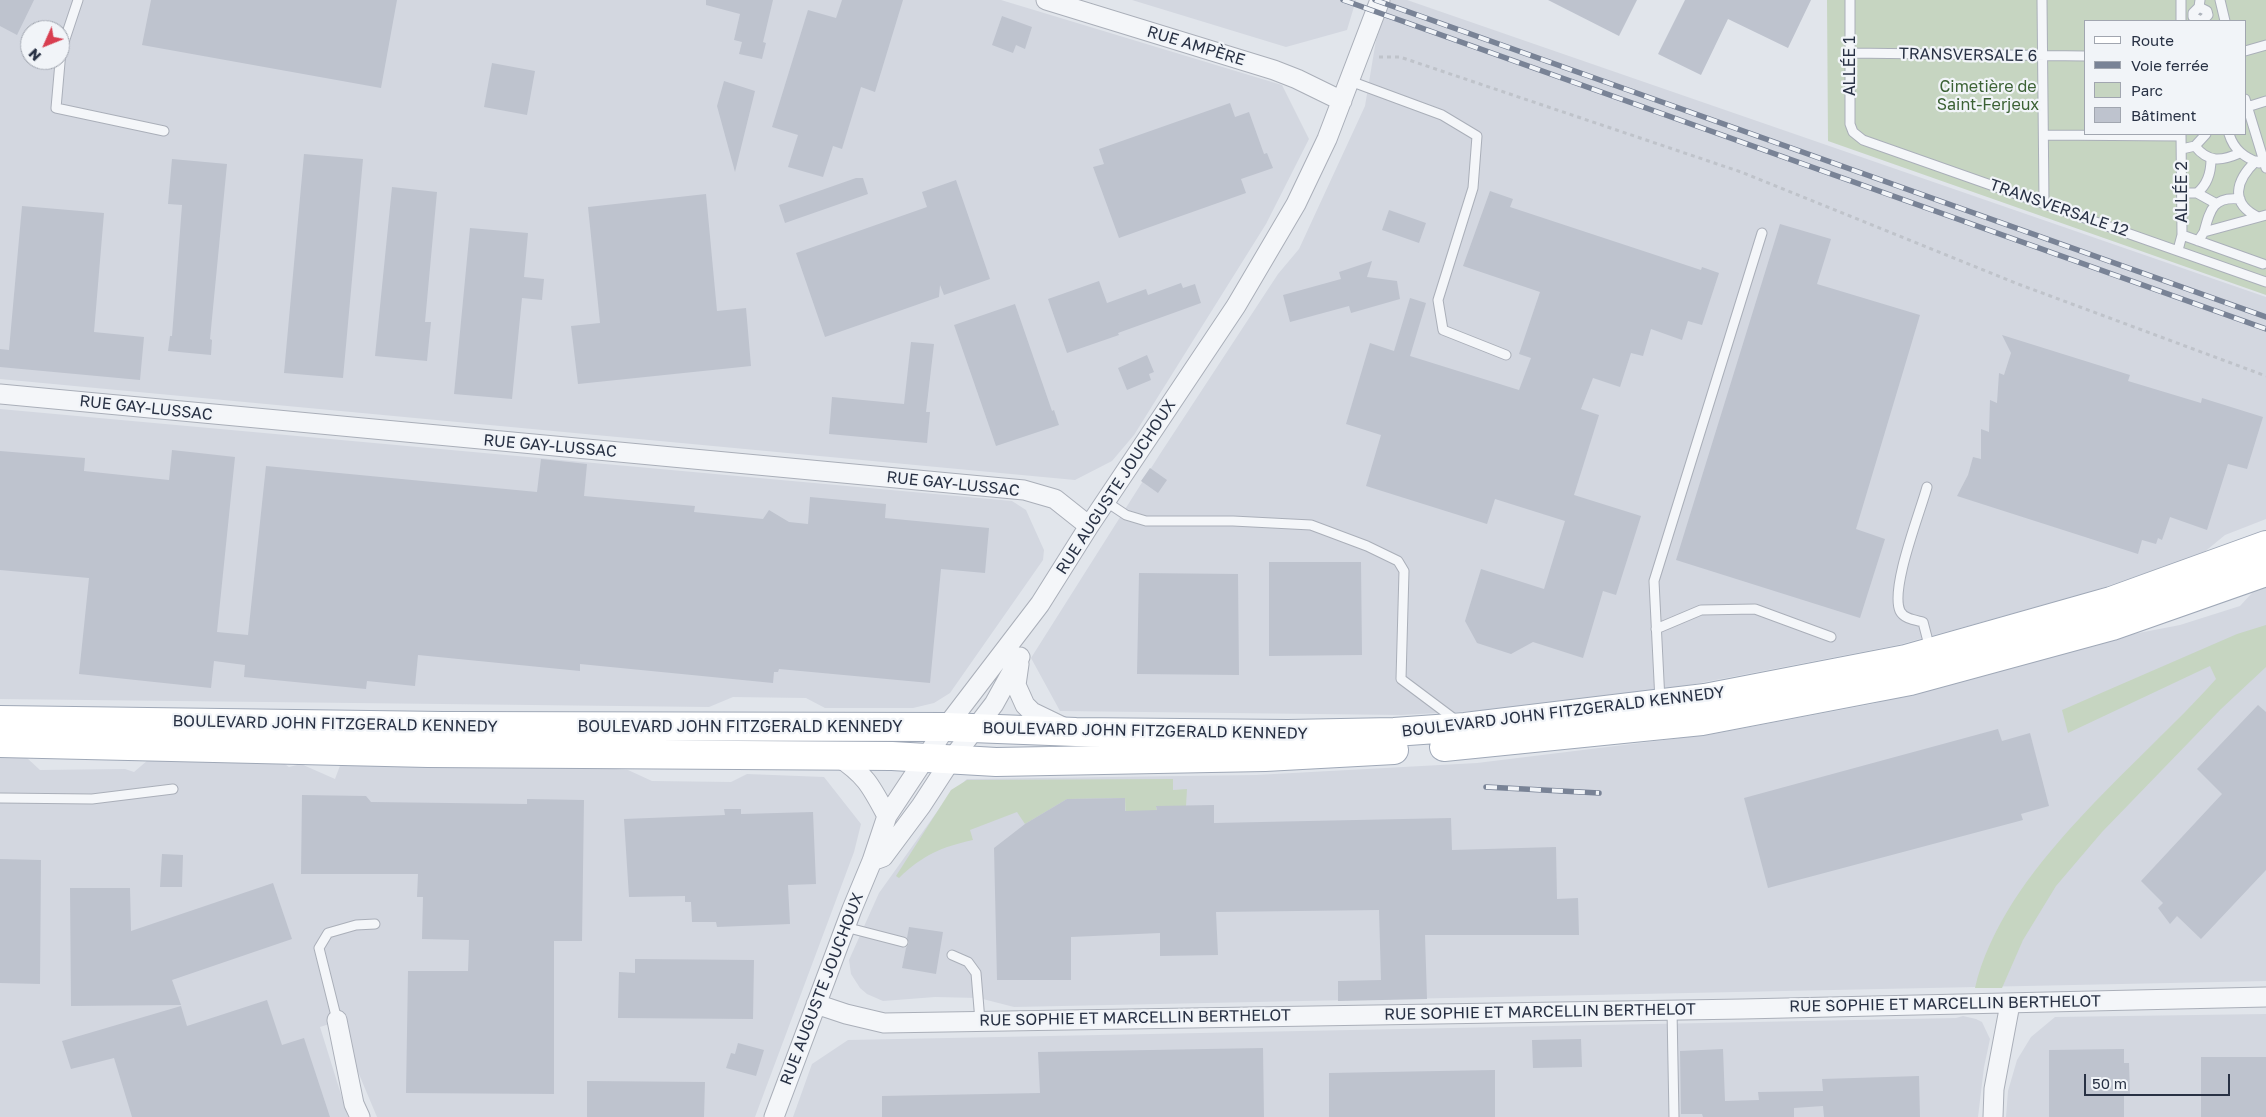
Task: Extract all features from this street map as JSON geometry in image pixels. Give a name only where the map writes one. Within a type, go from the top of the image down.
[{"type":"main road","name":"BOULEVARD JOHN FITZGERALD KENNEDY","points":[[0,720],[453,726],[946,727],[1076,732],[1288,734],[1394,732],[1465,727],[1704,698],[1906,659],[2111,601],[2266,545]]},
{"type":"main road","name":"BOULEVARD JOHN FITZGERALD KENNEDY","points":[[0,743],[428,753],[838,756],[996,762],[1275,757],[1472,745],[1702,721],[1910,681],[2112,626],[2266,572]]},
{"type":"street","name":"RUE AMPÈRE","points":[[1046,0],[1274,70],[1297,78],[1342,101]]},
{"type":"street","name":"RUE AUGUSTE JOUCHOUX","points":[[872,861],[883,857],[926,799],[946,727],[1040,604],[1105,501],[1241,297],[1296,204],[1327,139],[1380,0]]},
{"type":"street","name":"RUE GAY-LUSSAC","points":[[0,394],[1024,490],[1054,499],[1089,526]]},
{"type":"street","points":[[1040,604],[1020,657],[1016,685],[1025,705],[1032,712],[1048,721],[1076,732]]},
{"type":"street","name":"RUE AUGUSTE JOUCHOUX","points":[[774,1117],[845,927],[872,861],[887,816],[938,759],[975,728],[994,704],[1020,657]]},
{"type":"street","points":[[838,756],[855,767],[866,778],[887,816]]},
{"type":"street","name":"RUE SOPHIE ET MARCELLIN BERTHELOT","points":[[816,1004],[846,1014],[884,1023],[2010,1004],[2266,997]]},
{"type":"street","points":[[1993,1117],[1994,1089],[2010,1004]]},
{"type":"street","points":[[337,1020],[354,1104],[360,1117]]},
{"type":"lane","points":[[78,0],[61,52],[56,108],[164,131]]},
{"type":"lane","name":"ALLÉE 1","points":[[1850,0],[1850,124],[1853,132]]},
{"type":"lane","points":[[2042,0],[2044,202]]},
{"type":"lane","points":[[2181,0],[2181,17]]},
{"type":"lane","points":[[2181,17],[2197,7],[2204,7],[2203,19],[2224,18],[2220,0]]},
{"type":"lane","points":[[2246,51],[2266,45]]},
{"type":"lane","name":"TRANSVERSALE 6","points":[[1850,54],[2084,56]]},
{"type":"lane","points":[[1350,81],[1442,115],[1477,136],[1474,188],[1438,300],[1443,330],[1506,355]]},
{"type":"lane","points":[[2246,102],[2266,101]]},
{"type":"lane","points":[[2246,106],[2262,164]]},
{"type":"lane","name":"TRANSVERSALE 12","points":[[1853,132],[1863,140],[2263,280]]},
{"type":"lane","points":[[2044,135],[2181,135]]},
{"type":"lane","name":"ALLÉE 2","points":[[2178,250],[2182,235],[2181,135]]},
{"type":"lane","points":[[2182,148],[2195,146],[2205,135]]},
{"type":"lane","points":[[2229,135],[2240,152],[2262,164]]},
{"type":"lane","points":[[2195,146],[2200,152],[2211,159],[2220,160],[2240,152]]},
{"type":"lane","points":[[2198,193],[2205,185],[2211,166],[2211,159]]},
{"type":"lane","points":[[2262,164],[2241,178],[2238,185],[2240,199],[2247,210],[2262,216]]},
{"type":"lane","points":[[2182,192],[2198,193],[2215,203]]},
{"type":"lane","points":[[2198,241],[2204,232],[2210,210],[2215,203],[2231,198],[2240,199]]},
{"type":"lane","points":[[2204,232],[2262,216]]},
{"type":"lane","points":[[1660,704],[1654,580],[1762,233]]},
{"type":"lane","points":[[2182,235],[2265,264],[2263,280]]},
{"type":"lane","points":[[1928,487],[1900,578],[1898,600],[1900,612],[1906,617],[1923,622],[1931,652]]},
{"type":"lane","points":[[1105,501],[1126,515],[1146,521],[1233,521],[1311,525],[1367,546],[1398,561],[1404,571],[1401,679],[1465,727]]},
{"type":"lane","points":[[1656,629],[1701,610],[1755,609],[1831,637]]},
{"type":"lane","points":[[0,798],[92,799],[173,789]]},
{"type":"lane","points":[[337,1020],[319,948],[328,933],[356,925],[375,924]]},
{"type":"lane","points":[[845,927],[903,942]]},
{"type":"lane","points":[[952,955],[968,962],[976,973],[980,1021]]},
{"type":"lane","points":[[1672,1009],[1674,1117]]},
{"type":"path","points":[[1371,57],[1400,57],[1741,172],[2018,284],[2266,376]]},
{"type":"shaded area","points":[[0,0],[1001,0],[1282,85],[1309,139],[1266,224],[1134,435],[1112,461],[1075,480],[0,379]]},
{"type":"shaded area","points":[[1132,0],[1356,0],[1347,30],[1286,47]]},
{"type":"shaded area","points":[[1388,0],[1407,0],[2266,297],[2266,519],[2225,535],[2202,554],[2084,594],[1898,645],[1679,687],[1494,710],[1401,715],[1060,711],[1031,658],[1160,454],[1278,274],[1299,249],[1365,106],[1376,40]]},
{"type":"shaded area","points":[[0,409],[1012,501],[1026,510],[1044,550],[1043,560],[950,693],[934,703],[913,708],[825,708],[806,698],[733,697],[709,707],[0,699]]},
{"type":"shaded area","points":[[2266,588],[2266,981],[1014,1007],[979,998],[935,997],[883,1001],[867,994],[860,988],[851,974],[849,960],[879,893],[949,795],[967,779],[1256,775],[1477,763],[1713,734],[1872,704],[2123,636],[2180,625],[2240,606],[2252,593]]},
{"type":"shaded area","points":[[0,758],[27,758],[40,770],[125,769],[134,772],[148,760],[280,761],[289,767],[301,764],[335,779],[341,763],[574,766],[628,770],[652,781],[731,782],[747,774],[824,777],[861,824],[854,852],[755,1117],[377,1117],[356,1067],[345,1019],[320,1027],[348,1117],[0,1117]]},
{"type":"shaded area","points":[[2266,1014],[2266,1117],[2006,1117],[2008,1091],[2017,1060],[2031,1037],[2055,1017]]},
{"type":"shaded area","points":[[1963,1016],[1982,1022],[1990,1039],[1984,1067],[1978,1117],[793,1117],[812,1064],[848,1040],[1956,1018]]},
{"type":"green space","name":"Cimetière de Saint-Ferjeux","points":[[1827,0],[2266,0],[2266,295],[1828,141]]},
{"type":"green space","points":[[2266,625],[2266,667],[2221,709],[2102,832],[2056,886],[2023,940],[2002,988],[1975,988],[1990,944],[2014,901],[2043,861],[2112,784],[2216,679],[2210,666],[2068,733],[2062,710],[2237,634]]},
{"type":"green space","points":[[1173,779],[1173,790],[1187,789],[1186,806],[1156,807],[1157,810],[1126,821],[1125,798],[1067,799],[1025,824],[1017,812],[970,830],[973,840],[933,853],[916,863],[899,878],[896,876],[951,790],[967,780]]},
{"type":"building","points":[[0,0],[34,0],[24,20],[20,20],[20,29],[17,35],[0,26]]},
{"type":"building","points":[[151,0],[397,0],[381,88],[142,45]]},
{"type":"building","points":[[706,0],[773,0],[763,42],[766,43],[762,59],[739,54],[742,42],[734,40],[740,14],[706,5]]},
{"type":"building","points":[[842,0],[903,0],[875,92],[861,87],[842,149],[833,146],[823,177],[788,167],[798,135],[772,127],[808,10],[836,18]]},
{"type":"building","points":[[1548,0],[1637,0],[1619,36]]},
{"type":"building","points":[[1685,0],[1811,0],[1788,48],[1728,19],[1701,75],[1658,54]]},
{"type":"building","points":[[1002,16],[1032,27],[1025,49],[1016,45],[1013,53],[992,45]]},
{"type":"building","points":[[492,63],[535,71],[527,115],[484,107]]},
{"type":"building","points":[[724,81],[755,91],[735,172],[717,106]]},
{"type":"building","points":[[1230,103],[1235,117],[1249,112],[1264,154],[1267,153],[1273,168],[1241,179],[1246,193],[1119,238],[1093,167],[1104,164],[1099,149]]},
{"type":"building","points":[[304,154],[363,159],[343,378],[284,373]]},
{"type":"building","points":[[172,159],[227,164],[210,339],[212,340],[211,355],[168,351],[170,336],[172,336],[182,205],[168,204]]},
{"type":"building","points":[[856,178],[863,178],[868,194],[785,223],[779,205]]},
{"type":"building","points":[[956,180],[990,279],[944,295],[940,285],[939,297],[825,337],[796,253],[927,207],[922,192]]},
{"type":"building","points":[[392,187],[437,192],[425,322],[431,322],[427,361],[375,356]]},
{"type":"building","points":[[1490,191],[1513,199],[1510,207],[1701,270],[1702,267],[1719,273],[1702,325],[1688,321],[1682,340],[1651,329],[1643,356],[1631,353],[1620,387],[1593,378],[1581,409],[1599,415],[1574,495],[1641,516],[1616,595],[1603,591],[1583,658],[1533,642],[1511,654],[1477,643],[1465,621],[1481,569],[1544,589],[1565,521],[1495,499],[1487,524],[1366,486],[1381,435],[1346,424],[1370,343],[1394,351],[1410,298],[1426,303],[1410,356],[1519,390],[1531,358],[1519,354],[1540,292],[1463,266]]},
{"type":"building","points":[[706,194],[717,311],[746,308],[751,366],[578,384],[571,326],[600,323],[588,207]]},
{"type":"building","points":[[22,206],[104,213],[94,332],[144,337],[140,380],[0,367],[0,349],[9,350]]},
{"type":"building","points":[[1389,210],[1426,223],[1419,243],[1382,230]]},
{"type":"building","points":[[1780,224],[1831,239],[1817,284],[1920,315],[1856,529],[1885,539],[1860,618],[1676,560]]},
{"type":"building","points":[[470,228],[528,233],[524,277],[544,279],[542,300],[522,298],[512,399],[454,394]]},
{"type":"building","points":[[1372,261],[1367,277],[1397,281],[1400,299],[1351,313],[1349,306],[1290,322],[1283,295],[1341,279],[1339,272]]},
{"type":"building","points":[[1099,281],[1107,303],[1146,289],[1148,295],[1181,283],[1183,288],[1195,284],[1201,303],[1067,353],[1048,299]]},
{"type":"building","points":[[1015,304],[1052,411],[1054,410],[1059,425],[996,446],[954,325]]},
{"type":"building","points":[[2002,335],[2130,375],[2128,381],[2201,403],[2202,398],[2263,417],[2247,469],[2228,464],[2207,530],[2170,517],[2162,540],[2158,538],[2156,544],[2142,540],[2138,554],[1957,496],[1968,475],[1973,457],[1981,459],[1981,429],[1989,432],[1990,400],[1997,403],[1999,373],[2004,375],[2011,353]]},
{"type":"building","points":[[911,342],[934,344],[926,412],[930,412],[927,443],[829,434],[832,397],[904,404]]},
{"type":"building","points":[[1147,355],[1154,372],[1149,374],[1151,380],[1127,390],[1118,368]]},
{"type":"building","points":[[172,450],[235,457],[217,632],[248,635],[266,466],[537,492],[541,459],[587,464],[584,496],[695,506],[694,512],[763,519],[769,510],[789,522],[808,524],[810,497],[886,504],[885,518],[989,528],[985,573],[941,569],[930,683],[779,669],[778,672],[774,672],[773,683],[580,664],[580,671],[418,655],[415,686],[367,681],[366,689],[244,677],[245,665],[214,661],[211,688],[79,674],[89,578],[0,570],[0,451],[85,458],[84,471],[169,480]]},
{"type":"building","points":[[1150,468],[1167,480],[1158,493],[1141,481]]},
{"type":"building","points":[[1269,562],[1361,562],[1362,655],[1269,656]]},
{"type":"building","points":[[1139,573],[1238,574],[1239,675],[1137,674]]},
{"type":"building","points":[[2258,705],[2266,712],[2266,870],[2201,939],[2177,916],[2170,924],[2158,908],[2163,903],[2141,881],[2222,794],[2197,769]]},
{"type":"building","points":[[1998,729],[2002,741],[2030,733],[2049,806],[2021,814],[2023,820],[1768,888],[1744,798]]},
{"type":"building","points":[[302,795],[366,796],[371,802],[527,804],[527,799],[584,800],[582,941],[554,941],[554,1094],[406,1093],[408,971],[468,971],[469,940],[422,939],[423,897],[417,897],[418,874],[301,874]]},
{"type":"building","points":[[1125,798],[1125,811],[1157,810],[1156,806],[1214,805],[1214,823],[1451,818],[1452,850],[1556,847],[1557,899],[1578,898],[1579,935],[1425,935],[1427,999],[1338,1001],[1338,981],[1381,980],[1379,910],[1216,912],[1218,955],[1160,956],[1160,933],[1071,937],[1071,980],[997,980],[994,848],[1025,824],[1067,799]]},
{"type":"building","points":[[724,809],[741,809],[741,814],[813,812],[816,884],[788,885],[790,924],[717,927],[716,922],[692,922],[691,902],[685,902],[685,896],[629,897],[624,819],[725,815]]},
{"type":"building","points":[[162,854],[183,855],[182,887],[160,887]]},
{"type":"building","points":[[0,859],[41,860],[40,984],[0,983]]},
{"type":"building","points":[[273,883],[292,939],[172,980],[181,1005],[71,1006],[70,888],[130,888],[131,931]]},
{"type":"building","points":[[909,927],[943,932],[936,974],[902,968],[906,948],[909,943],[907,938]]},
{"type":"building","points":[[635,959],[754,960],[753,1019],[618,1018],[619,972],[635,973]]},
{"type":"building","points":[[267,1000],[282,1045],[304,1038],[330,1117],[132,1117],[114,1058],[71,1069],[62,1041],[181,1006],[187,1026]]},
{"type":"building","points":[[1581,1039],[1582,1067],[1533,1068],[1532,1040]]},
{"type":"building","points":[[738,1043],[764,1050],[756,1076],[726,1068],[731,1053],[735,1054]]},
{"type":"building","points":[[1263,1048],[1264,1117],[882,1117],[882,1096],[1040,1093],[1038,1052]]},
{"type":"building","points":[[1723,1049],[1725,1101],[1759,1100],[1758,1092],[1823,1091],[1822,1079],[1919,1076],[1920,1117],[1824,1117],[1823,1106],[1794,1108],[1794,1117],[1703,1117],[1702,1114],[1681,1114],[1680,1051]]},
{"type":"building","points":[[2124,1049],[2124,1063],[2129,1063],[2130,1094],[2124,1094],[2124,1117],[2049,1117],[2049,1050]]},
{"type":"building","points":[[2201,1057],[2266,1057],[2266,1117],[2201,1117]]},
{"type":"building","points":[[1495,1070],[1495,1117],[1329,1117],[1329,1073]]},
{"type":"building","points":[[587,1081],[705,1082],[704,1117],[587,1117]]},
{"type":"railway","points":[[1343,0],[2266,329]]},
{"type":"railway","points":[[1375,0],[2266,317]]},
{"type":"railway","points":[[1486,787],[1599,793]]}]
